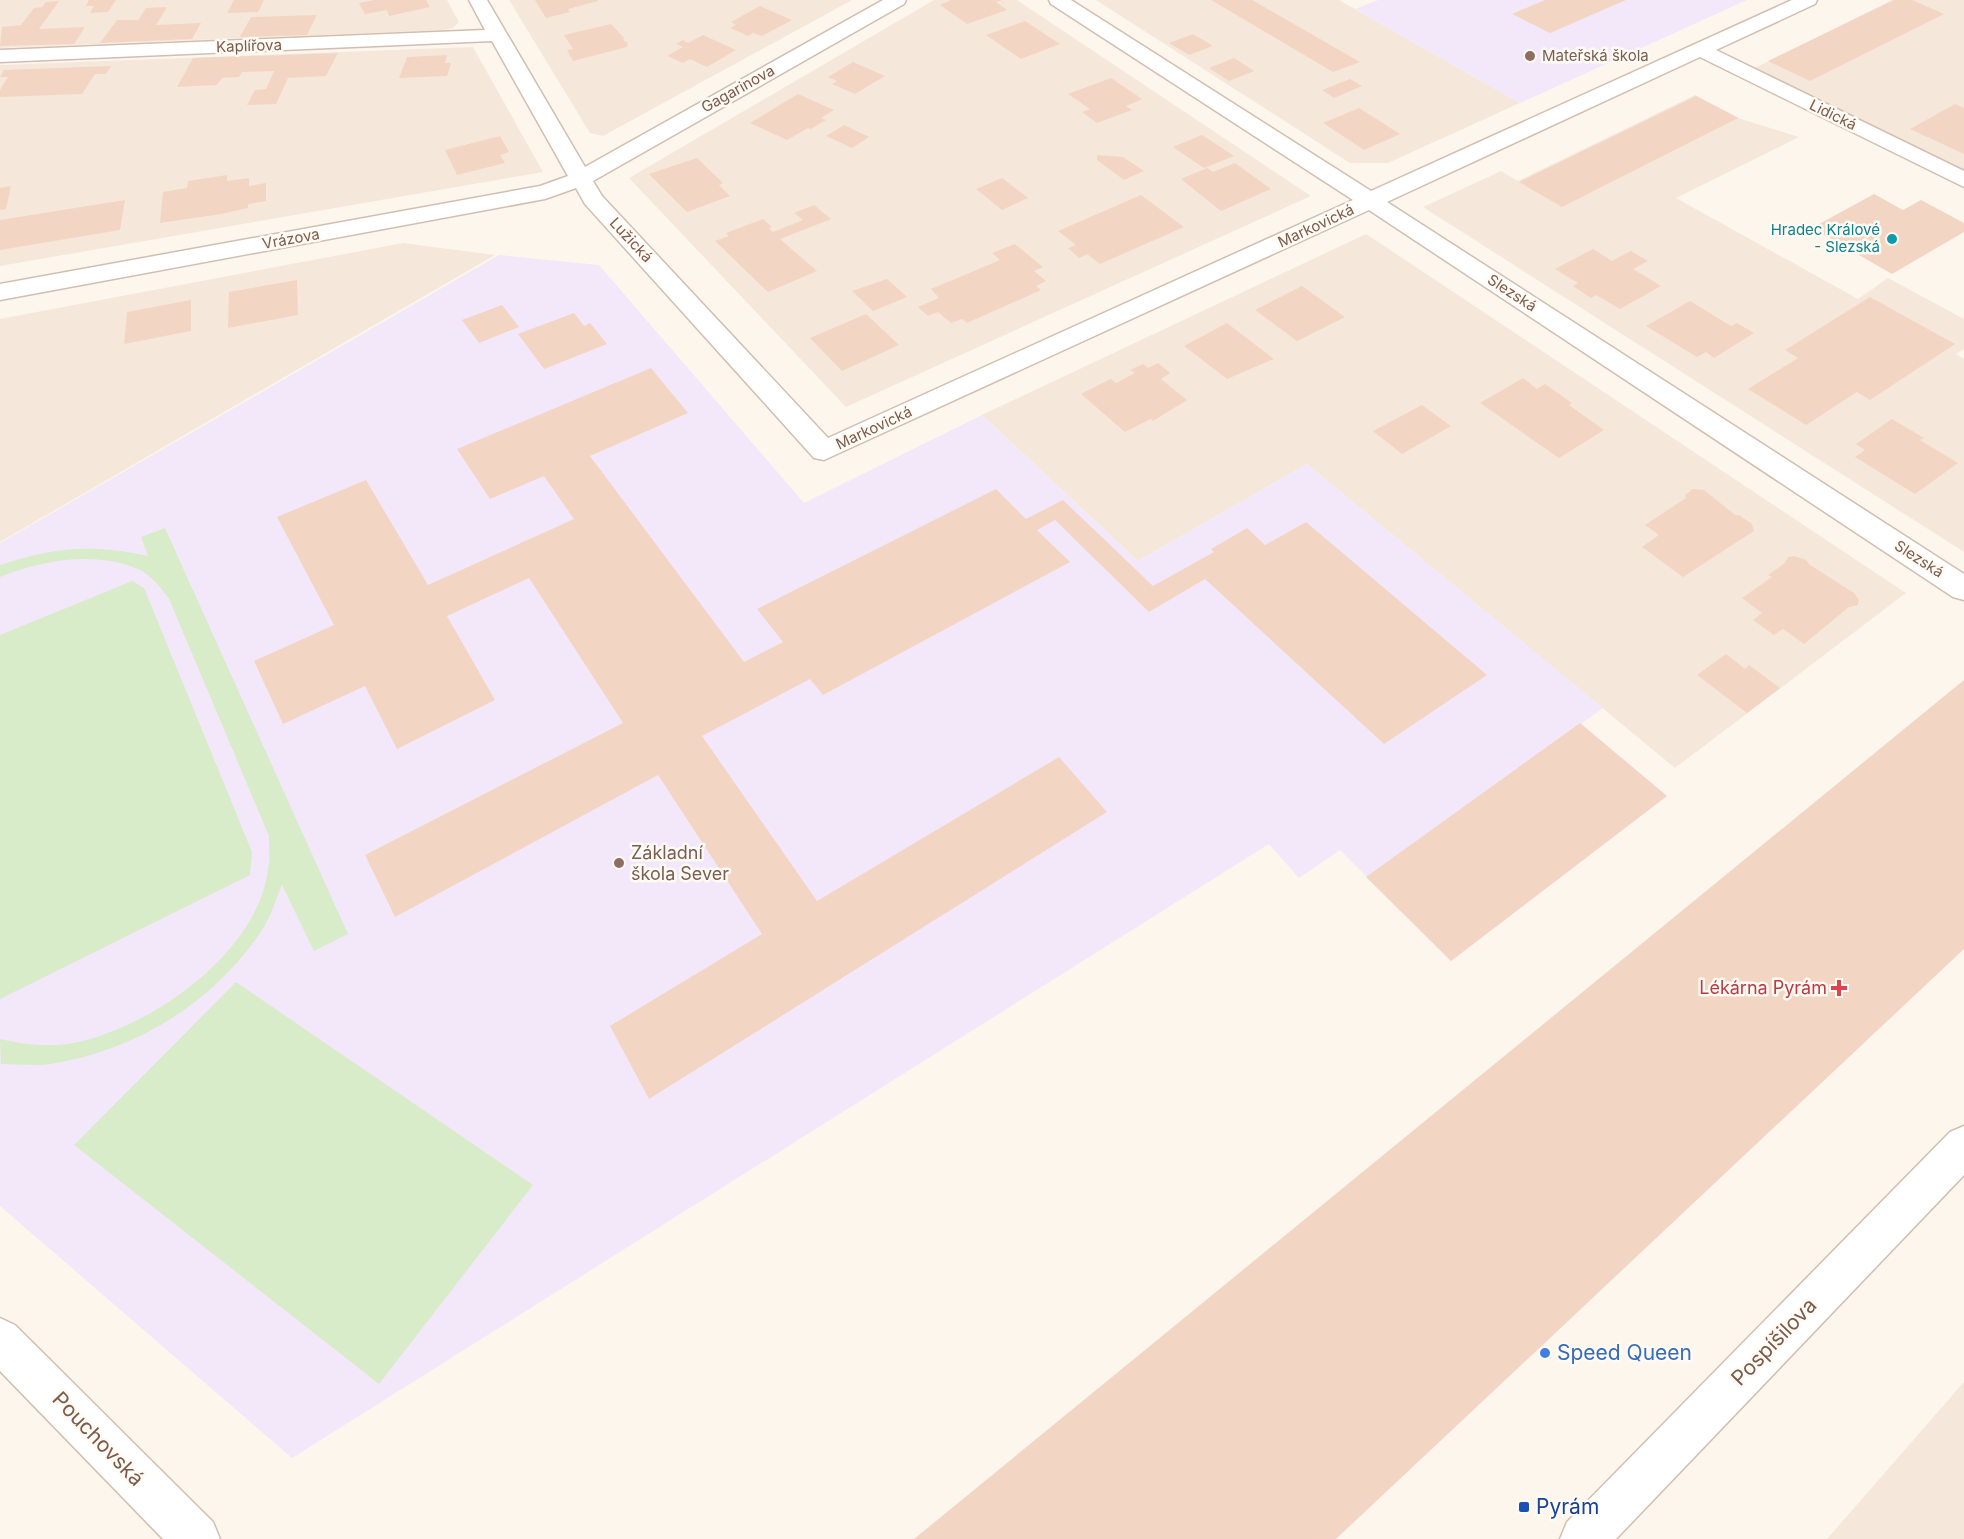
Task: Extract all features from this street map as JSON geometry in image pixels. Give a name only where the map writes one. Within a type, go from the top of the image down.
[{"type":"street","name":"Lužická","points":[[478,0],[579,179],[593,199],[824,451]]},
{"type":"street","name":"Gagarinova","points":[[579,179],[897,0]]},
{"type":"street","name":"Slezská","points":[[1058,0],[1371,201],[1964,589]]},
{"type":"street","name":"Markovická","points":[[824,451],[1808,0]]},
{"type":"street","name":"Kaplířova","points":[[0,56],[498,35]]},
{"type":"street","name":"Lidická","points":[[1701,50],[1964,180]]},
{"type":"street","name":"Vrázova","points":[[0,292],[530,195],[579,179]]},
{"type":"street","name":"Pospíšilova","points":[[1584,1539],[1964,1146]]},
{"type":"street","name":"Pouchovská","points":[[0,1340],[196,1539]]},
{"type":"shaded area","points":[[0,0],[447,0],[459,22],[453,28],[443,30],[0,48]]},
{"type":"shaded area","points":[[509,0],[852,0],[603,136],[590,133]]},
{"type":"shaded area","points":[[934,0],[1017,0],[1311,196],[846,407],[629,178]]},
{"type":"shaded area","points":[[1096,0],[1339,0],[1520,103],[1388,163],[1350,163]]},
{"type":"shaded area","name":"Mateřská škola","points":[[1378,0],[1747,0],[1520,103],[1355,9]]},
{"type":"shaded area","points":[[1892,0],[1964,0],[1964,170],[1755,68]]},
{"type":"shaded area","points":[[473,47],[543,172],[0,266],[0,65]]},
{"type":"shaded area","points":[[1695,95],[1741,119],[1799,137],[1676,198],[1858,299],[1888,278],[1964,319],[1964,349],[1956,354],[1964,359],[1964,552],[1423,207],[1501,171],[1518,181]]},
{"type":"shaded area","points":[[1366,234],[1906,593],[1675,768],[1307,464],[1138,561],[982,415]]},
{"type":"shaded area","points":[[403,243],[495,255],[0,542],[0,319]]},
{"type":"shaded area","name":"Základní škola Sever","points":[[499,255],[599,265],[804,503],[982,415],[1138,561],[1307,464],[1603,708],[1581,724],[1667,796],[1451,961],[1340,850],[1299,878],[1269,844],[292,1458],[0,1206],[0,543]]},
{"type":"shaded area","points":[[1964,1382],[1964,1539],[1827,1539]]},
{"type":"green space","points":[[165,528],[348,934],[314,951],[282,885],[267,922],[245,954],[223,978],[172,1018],[144,1034],[83,1057],[45,1065],[1,1064],[0,1039],[34,1044],[68,1044],[99,1036],[131,1023],[163,1005],[194,984],[221,958],[244,930],[260,900],[269,865],[269,836],[169,599],[163,591],[140,570],[106,560],[51,562],[0,577],[0,565],[56,551],[91,549],[148,556],[141,537]]},
{"type":"green space","points":[[132,581],[144,588],[252,852],[250,875],[0,999],[0,635]]},
{"type":"green space","points":[[236,982],[533,1185],[379,1384],[74,1145]]},
{"type":"building","points":[[89,0],[116,0],[108,12],[90,13],[94,6],[86,6]]},
{"type":"building","points":[[234,0],[264,0],[258,12],[227,13]]},
{"type":"building","points":[[374,0],[426,0],[430,7],[389,16],[387,10],[365,14],[359,3]]},
{"type":"building","points":[[535,0],[598,0],[598,1],[546,18]]},
{"type":"building","points":[[951,0],[1002,0],[996,2],[1007,10],[967,24],[940,5]]},
{"type":"building","points":[[1211,0],[1252,0],[1360,62],[1333,72]]},
{"type":"building","points":[[1545,0],[1626,0],[1550,33],[1512,14]]},
{"type":"building","points":[[1894,0],[1912,0],[1944,14],[1810,81],[1768,61]]},
{"type":"building","points":[[59,1],[39,29],[85,27],[74,44],[0,46],[2,27],[21,25],[34,8],[42,7],[46,2]]},
{"type":"building","points":[[760,6],[792,20],[762,36],[753,33],[748,36],[730,28],[736,25],[731,22]]},
{"type":"building","points":[[167,7],[156,25],[201,23],[192,39],[100,43],[117,20],[138,20],[146,8]]},
{"type":"building","points":[[317,15],[307,35],[240,37],[251,17]]},
{"type":"building","points":[[1025,21],[1060,44],[1021,59],[986,35]]},
{"type":"building","points":[[611,24],[628,43],[627,47],[573,61],[567,50],[573,49],[564,35]]},
{"type":"building","points":[[1193,34],[1213,46],[1189,55],[1169,43]]},
{"type":"building","points":[[703,35],[736,50],[707,67],[690,59],[683,63],[667,56],[683,47],[676,44],[683,40],[688,43]]},
{"type":"building","points":[[338,53],[326,76],[288,78],[276,104],[247,105],[255,90],[266,89],[274,71],[242,72],[239,77],[222,78],[217,85],[177,87],[193,58]]},
{"type":"building","points":[[447,55],[445,63],[451,63],[447,76],[399,78],[407,57]]},
{"type":"building","points":[[1234,58],[1254,71],[1229,81],[1209,68]]},
{"type":"building","points":[[853,62],[885,76],[855,94],[832,84],[837,81],[828,77]]},
{"type":"building","points":[[111,66],[106,74],[95,74],[82,94],[0,97],[0,90],[8,77],[0,77],[4,70]]},
{"type":"building","points":[[1111,78],[1142,99],[1126,106],[1132,110],[1097,123],[1082,112],[1090,109],[1068,94]]},
{"type":"building","points":[[1350,79],[1362,86],[1334,98],[1322,90]]},
{"type":"building","points":[[798,94],[834,110],[821,118],[826,120],[787,140],[750,123]]},
{"type":"building","points":[[1696,96],[1738,118],[1562,207],[1519,182]]},
{"type":"building","points":[[1955,104],[1964,108],[1964,154],[1910,129]]},
{"type":"building","points":[[1359,108],[1400,134],[1364,150],[1323,123]]},
{"type":"building","points":[[844,125],[869,137],[852,148],[826,136]]},
{"type":"building","points":[[1202,135],[1234,156],[1204,168],[1173,147]]},
{"type":"building","points":[[500,136],[509,152],[500,155],[505,163],[457,175],[445,150]]},
{"type":"building","points":[[1097,155],[1123,157],[1144,171],[1124,180],[1097,160]]},
{"type":"building","points":[[697,158],[723,183],[719,185],[730,196],[687,212],[649,174]]},
{"type":"building","points":[[1235,163],[1271,189],[1221,211],[1181,179],[1207,168],[1213,172]]},
{"type":"building","points":[[227,175],[227,181],[249,178],[249,186],[266,183],[266,201],[248,204],[248,208],[221,214],[160,223],[163,192],[187,188],[188,181]]},
{"type":"building","points":[[1002,178],[1028,198],[1002,210],[976,189]]},
{"type":"building","points":[[11,186],[6,209],[0,210],[0,188]]},
{"type":"building","name":"Hradec Králové - Slezská","points":[[1874,194],[1903,210],[1921,200],[1964,223],[1964,232],[1892,274],[1812,228]]},
{"type":"building","points":[[1141,195],[1184,227],[1100,264],[1087,254],[1079,258],[1068,248],[1076,245],[1058,231]]},
{"type":"building","points":[[125,200],[120,230],[0,250],[0,220]]},
{"type":"building","points":[[814,205],[831,219],[780,239],[817,271],[768,292],[715,241],[729,236],[726,233],[763,219],[772,227],[769,228],[773,232],[803,220],[794,213]]},
{"type":"building","points":[[1015,244],[1043,267],[1034,271],[1046,281],[1036,286],[1041,290],[967,323],[962,319],[951,323],[938,312],[928,316],[918,307],[939,298],[931,289],[1000,260],[992,253]]},
{"type":"building","points":[[1593,249],[1612,261],[1631,251],[1648,261],[1633,269],[1661,286],[1620,309],[1596,295],[1591,298],[1573,286],[1578,283],[1555,269]]},
{"type":"building","points":[[887,279],[907,297],[873,311],[852,291]]},
{"type":"building","points":[[297,280],[298,315],[228,328],[229,292]]},
{"type":"building","points":[[1302,286],[1345,317],[1297,341],[1255,310]]},
{"type":"building","points":[[1870,297],[1955,344],[1870,400],[1857,392],[1806,425],[1748,389],[1798,358],[1785,350]]},
{"type":"building","points":[[191,300],[191,331],[124,344],[127,312]]},
{"type":"building","points":[[1690,301],[1731,326],[1737,323],[1754,333],[1714,358],[1706,352],[1697,357],[1646,326]]},
{"type":"building","points":[[502,305],[519,327],[479,343],[462,320]]},
{"type":"building","points":[[574,313],[584,326],[590,323],[607,344],[544,369],[518,334]]},
{"type":"building","points":[[866,314],[899,345],[842,371],[810,338]]},
{"type":"building","points":[[1227,323],[1274,359],[1227,379],[1184,346]]},
{"type":"building","points":[[1158,363],[1170,373],[1161,379],[1187,400],[1153,421],[1151,419],[1125,432],[1081,394],[1111,379],[1116,383],[1135,373],[1130,370],[1143,364],[1148,368]]},
{"type":"building","points":[[651,368],[688,413],[590,456],[744,662],[783,642],[757,609],[996,489],[1026,519],[1063,500],[1153,586],[1214,552],[1211,549],[1247,528],[1265,545],[1306,522],[1487,675],[1384,744],[1205,579],[1149,612],[1055,520],[1037,530],[1070,562],[823,695],[810,679],[702,736],[817,901],[1059,757],[1107,812],[649,1099],[610,1026],[762,934],[658,775],[395,917],[365,855],[623,723],[529,578],[447,616],[495,700],[397,749],[365,686],[283,724],[254,661],[334,625],[277,517],[366,480],[428,585],[574,519],[544,476],[490,499],[457,449]]},
{"type":"building","points":[[1523,378],[1537,389],[1545,384],[1572,403],[1569,405],[1604,430],[1559,458],[1480,403]]},
{"type":"building","points":[[1422,405],[1451,426],[1402,454],[1373,431]]},
{"type":"building","points":[[1892,419],[1924,438],[1920,440],[1958,463],[1915,494],[1855,457],[1865,450],[1856,444]]},
{"type":"building","points":[[1693,489],[1704,490],[1735,515],[1739,515],[1752,524],[1754,531],[1683,577],[1642,547],[1659,535],[1645,525],[1686,498],[1685,495]]},
{"type":"building","points":[[1794,556],[1806,560],[1810,565],[1854,593],[1859,600],[1858,605],[1849,607],[1804,644],[1783,629],[1774,635],[1753,620],[1762,613],[1742,598],[1772,577],[1768,575],[1785,563],[1788,557]]},
{"type":"building","points":[[1726,654],[1745,669],[1749,665],[1780,688],[1747,713],[1697,675]]},
{"type":"building","points":[[1964,680],[1964,949],[1336,1539],[914,1539]]},
{"type":"building","points":[[1580,723],[1667,796],[1451,961],[1366,877]]},
{"type":"place","name":"Mateřská škola","points":[[1530,56]]},
{"type":"place","name":"Hradec Králové - Slezská","points":[[1892,239]]},
{"type":"place","name":"Základní škola Sever","points":[[619,863]]},
{"type":"place","name":"Lékárna Pyrám","points":[[1839,988]]},
{"type":"place","name":"Speed Queen","points":[[1545,1353]]},
{"type":"place","name":"Pyrám","points":[[1524,1507]]}]
